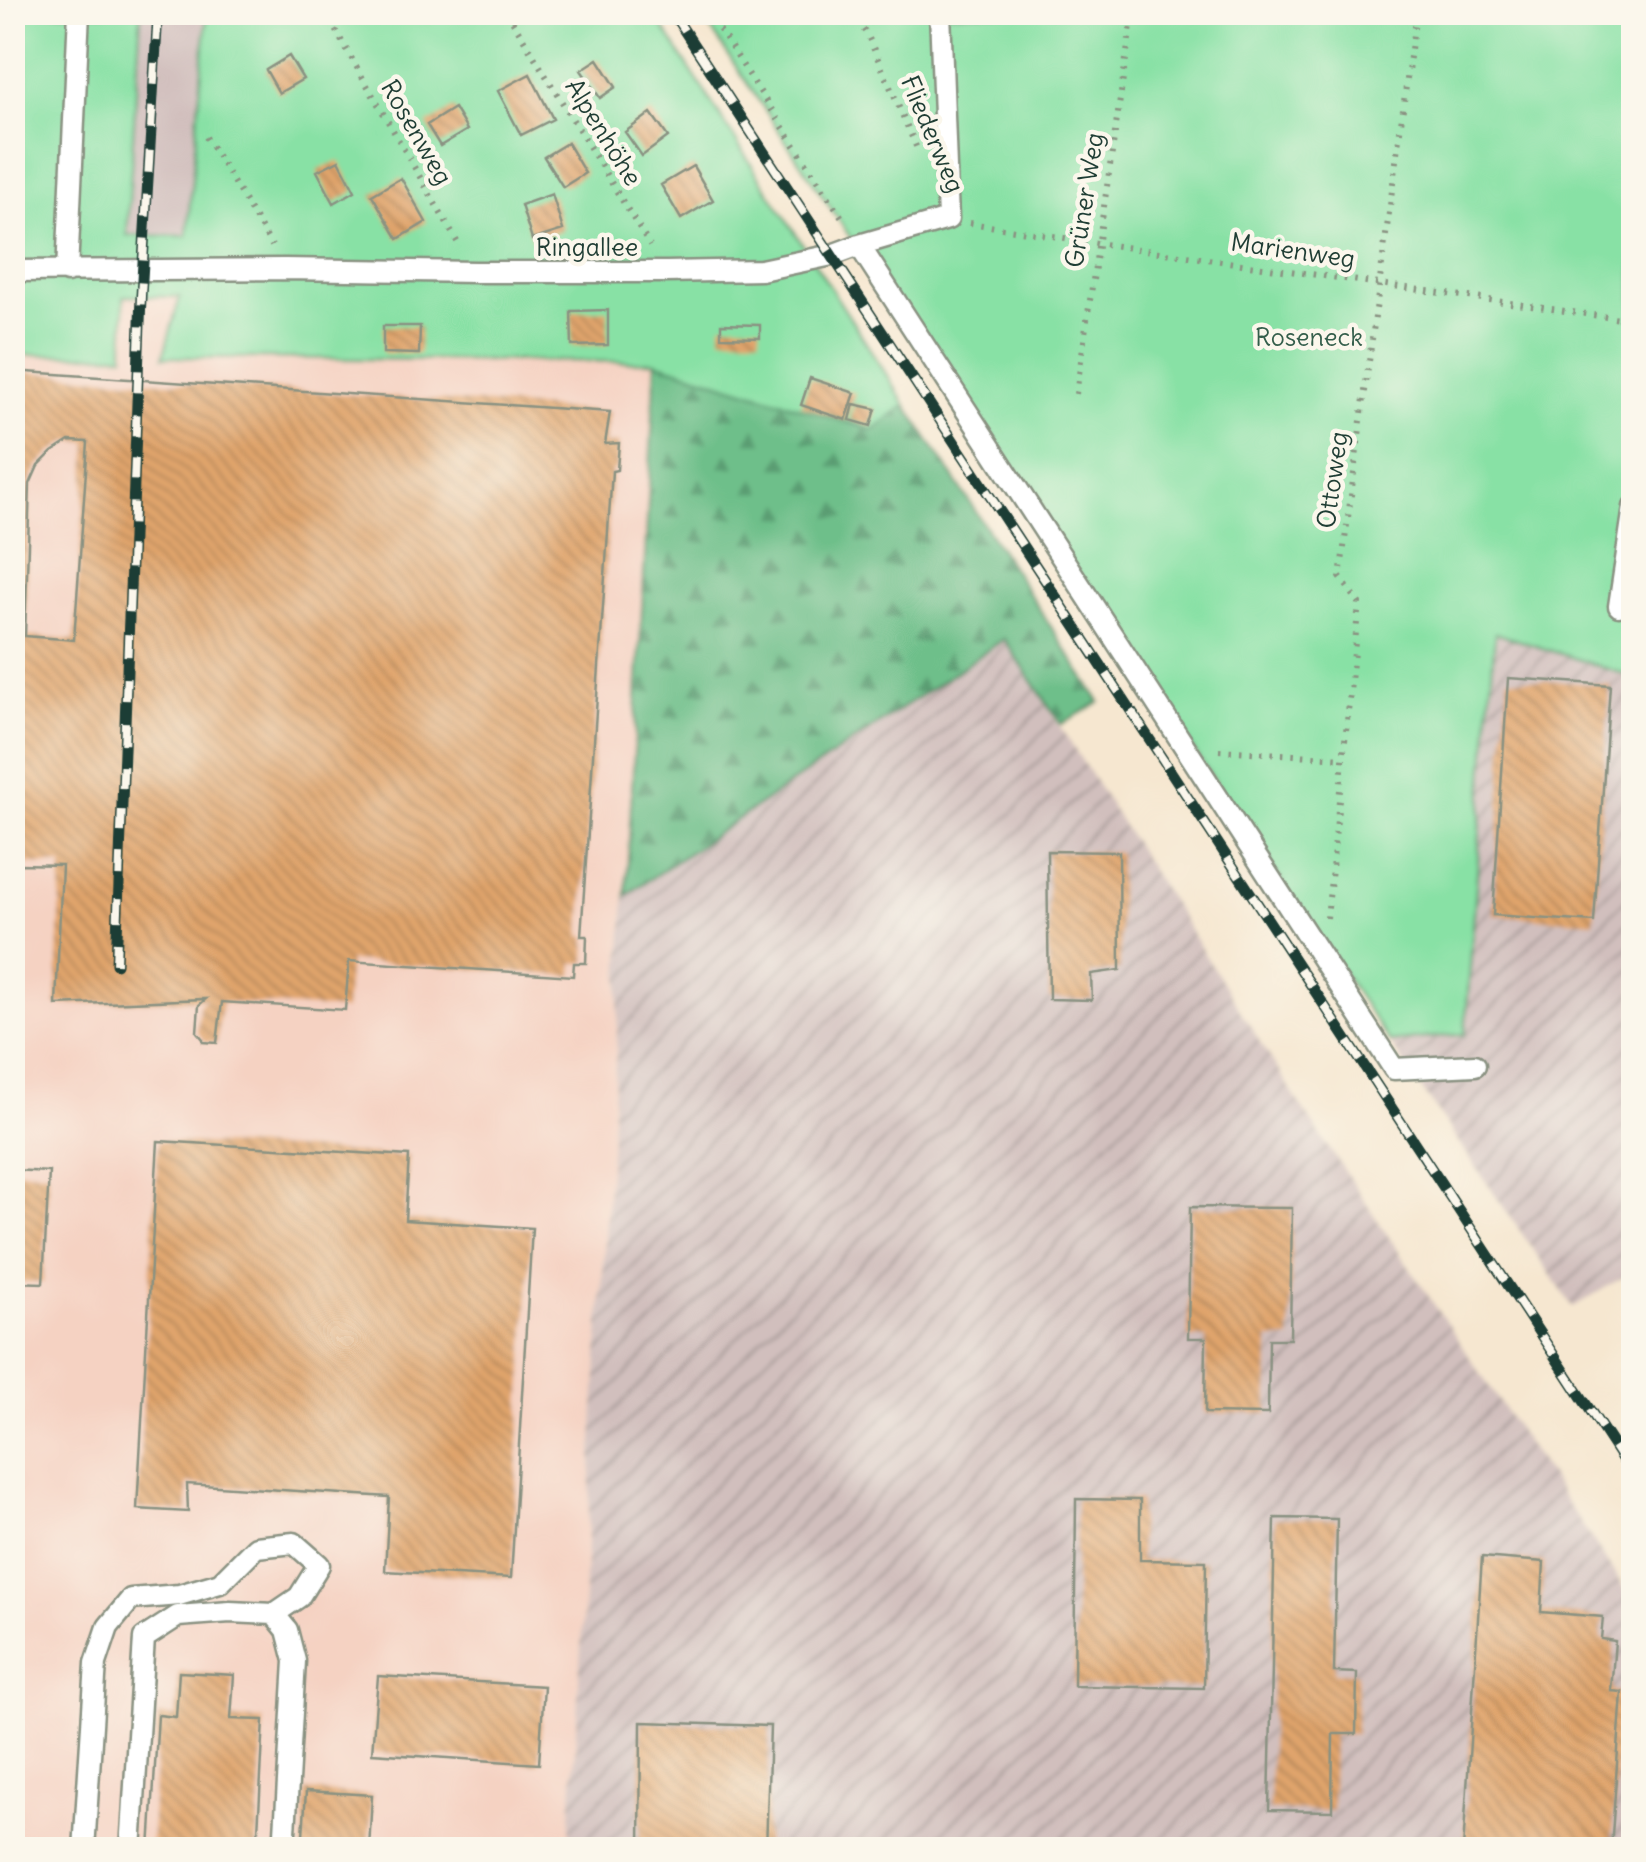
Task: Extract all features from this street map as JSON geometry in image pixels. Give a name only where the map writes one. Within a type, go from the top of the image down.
[{"type":"lane","points":[[66,272],[79,12]]},
{"type":"lane","points":[[940,12],[948,219]]},
{"type":"lane","name":"Ringallee","points":[[12,271],[761,270],[832,256],[859,244],[948,219]]},
{"type":"lane","points":[[859,244],[1394,1068],[1475,1065]]},
{"type":"lane","points":[[1619,606],[1634,507]]},
{"type":"lane","points":[[84,1850],[96,1662],[108,1627],[131,1599],[179,1595],[220,1583],[256,1547],[294,1543],[319,1565],[299,1597],[274,1614],[178,1616],[144,1638],[130,1850]]},
{"type":"lane","points":[[274,1614],[287,1630],[296,1661],[284,1850]]},
{"type":"path","name":"Rosenweg","points":[[326,12],[475,272]]},
{"type":"path","name":"Alpenhöhe","points":[[507,12],[666,272]]},
{"type":"path","points":[[708,12],[859,244]]},
{"type":"path","name":"Fliederweg","points":[[852,12],[868,36],[924,164]]},
{"type":"path","name":"Grüner Weg","points":[[1076,394],[1133,12]]},
{"type":"path","name":"Ottoweg","points":[[1314,945],[1326,931],[1358,602],[1340,577],[1416,12]]},
{"type":"path","points":[[206,137],[285,268]]},
{"type":"path","name":"Marienweg","points":[[948,219],[1634,320]]},
{"type":"path","points":[[1190,754],[1211,750],[1343,758]]},
{"type":"shaded area","points":[[141,13],[207,13],[187,236],[127,235]]},
{"type":"shaded area","points":[[124,296],[181,297],[164,357],[656,362],[569,1849],[13,1849],[12,355],[123,355]]},
{"type":"shaded area","points":[[1495,632],[1633,677],[1633,1271],[1573,1307],[1389,1042],[1465,1034]]},
{"type":"shaded area","points":[[1004,638],[1297,1100],[1633,1601],[1633,1849],[569,1850],[625,895]]},
{"type":"green space","points":[[12,13],[141,13],[127,235],[187,236],[207,13],[654,13],[906,405],[873,430],[656,362],[163,357],[180,297],[124,296],[124,355],[13,355]]},
{"type":"green space","name":"Roseneck","points":[[700,13],[1633,13],[1633,677],[1495,633],[1465,1034],[1389,1042]]},
{"type":"green space","points":[[656,362],[872,430],[906,405],[1100,702],[1061,724],[1004,639],[626,895]]},
{"type":"building","points":[[12,12],[23,12],[23,28],[12,28]]},
{"type":"building","points":[[289,56],[303,79],[279,93],[266,70]]},
{"type":"building","points":[[598,59],[616,87],[600,98],[581,70]]},
{"type":"building","points":[[530,74],[553,119],[521,135],[498,91]]},
{"type":"building","points":[[454,108],[467,130],[440,146],[427,125]]},
{"type":"building","points":[[651,113],[668,137],[642,156],[625,132]]},
{"type":"building","points":[[12,126],[21,126],[20,181],[12,181]]},
{"type":"building","points":[[567,143],[585,173],[563,187],[544,157]]},
{"type":"building","points":[[339,160],[355,191],[334,203],[317,171]]},
{"type":"building","points":[[693,166],[713,200],[681,219],[661,185]]},
{"type":"building","points":[[401,178],[426,222],[398,239],[372,195]]},
{"type":"building","points":[[552,194],[563,230],[532,240],[521,205]]},
{"type":"building","points":[[608,310],[608,345],[572,346],[571,311]]},
{"type":"building","points":[[721,324],[760,325],[760,338],[721,337]]},
{"type":"building","points":[[383,326],[420,326],[419,354],[383,353]]},
{"type":"building","points":[[12,371],[610,412],[605,444],[619,443],[617,470],[612,471],[581,936],[587,936],[586,963],[574,963],[573,976],[349,961],[345,1010],[222,1002],[217,1043],[203,1042],[197,1032],[199,1005],[206,999],[56,1005],[62,865],[19,864],[16,936],[12,936]],"holes":[[[69,441],[88,442],[74,640],[25,636],[30,484],[38,466],[52,452]]]},
{"type":"building","points":[[810,378],[855,393],[846,420],[801,405]]},
{"type":"building","points":[[854,404],[876,409],[871,426],[850,420]]},
{"type":"building","points":[[1508,678],[1610,685],[1594,922],[1493,915]]},
{"type":"building","points":[[1047,851],[1119,852],[1120,970],[1091,974],[1092,1000],[1049,999]]},
{"type":"building","points":[[158,1141],[409,1156],[405,1220],[532,1228],[511,1578],[385,1571],[389,1497],[187,1484],[188,1512],[137,1509]]},
{"type":"building","points":[[12,1170],[49,1172],[43,1283],[12,1282]]},
{"type":"building","points":[[1190,1207],[1292,1208],[1290,1339],[1269,1339],[1268,1414],[1205,1413],[1206,1338],[1188,1338]]},
{"type":"building","points":[[1076,1499],[1140,1500],[1140,1560],[1206,1561],[1204,1688],[1074,1686]]},
{"type":"building","points":[[1275,1518],[1337,1519],[1334,1672],[1357,1673],[1356,1734],[1333,1734],[1332,1811],[1269,1810]]},
{"type":"building","points":[[1482,1557],[1544,1562],[1541,1612],[1603,1617],[1601,1639],[1615,1641],[1611,1691],[1622,1692],[1611,1850],[1463,1850]]},
{"type":"building","points":[[179,1672],[234,1675],[231,1719],[264,1720],[257,1850],[150,1850],[158,1715],[176,1717]]},
{"type":"building","points":[[378,1676],[544,1686],[539,1764],[372,1753]]},
{"type":"building","points":[[641,1722],[770,1726],[766,1850],[640,1850]]},
{"type":"building","points":[[306,1791],[372,1795],[369,1850],[302,1850]]},
{"type":"railway","points":[[116,964],[141,296],[158,12]]},
{"type":"railway","points":[[672,12],[1634,1477]]}]
